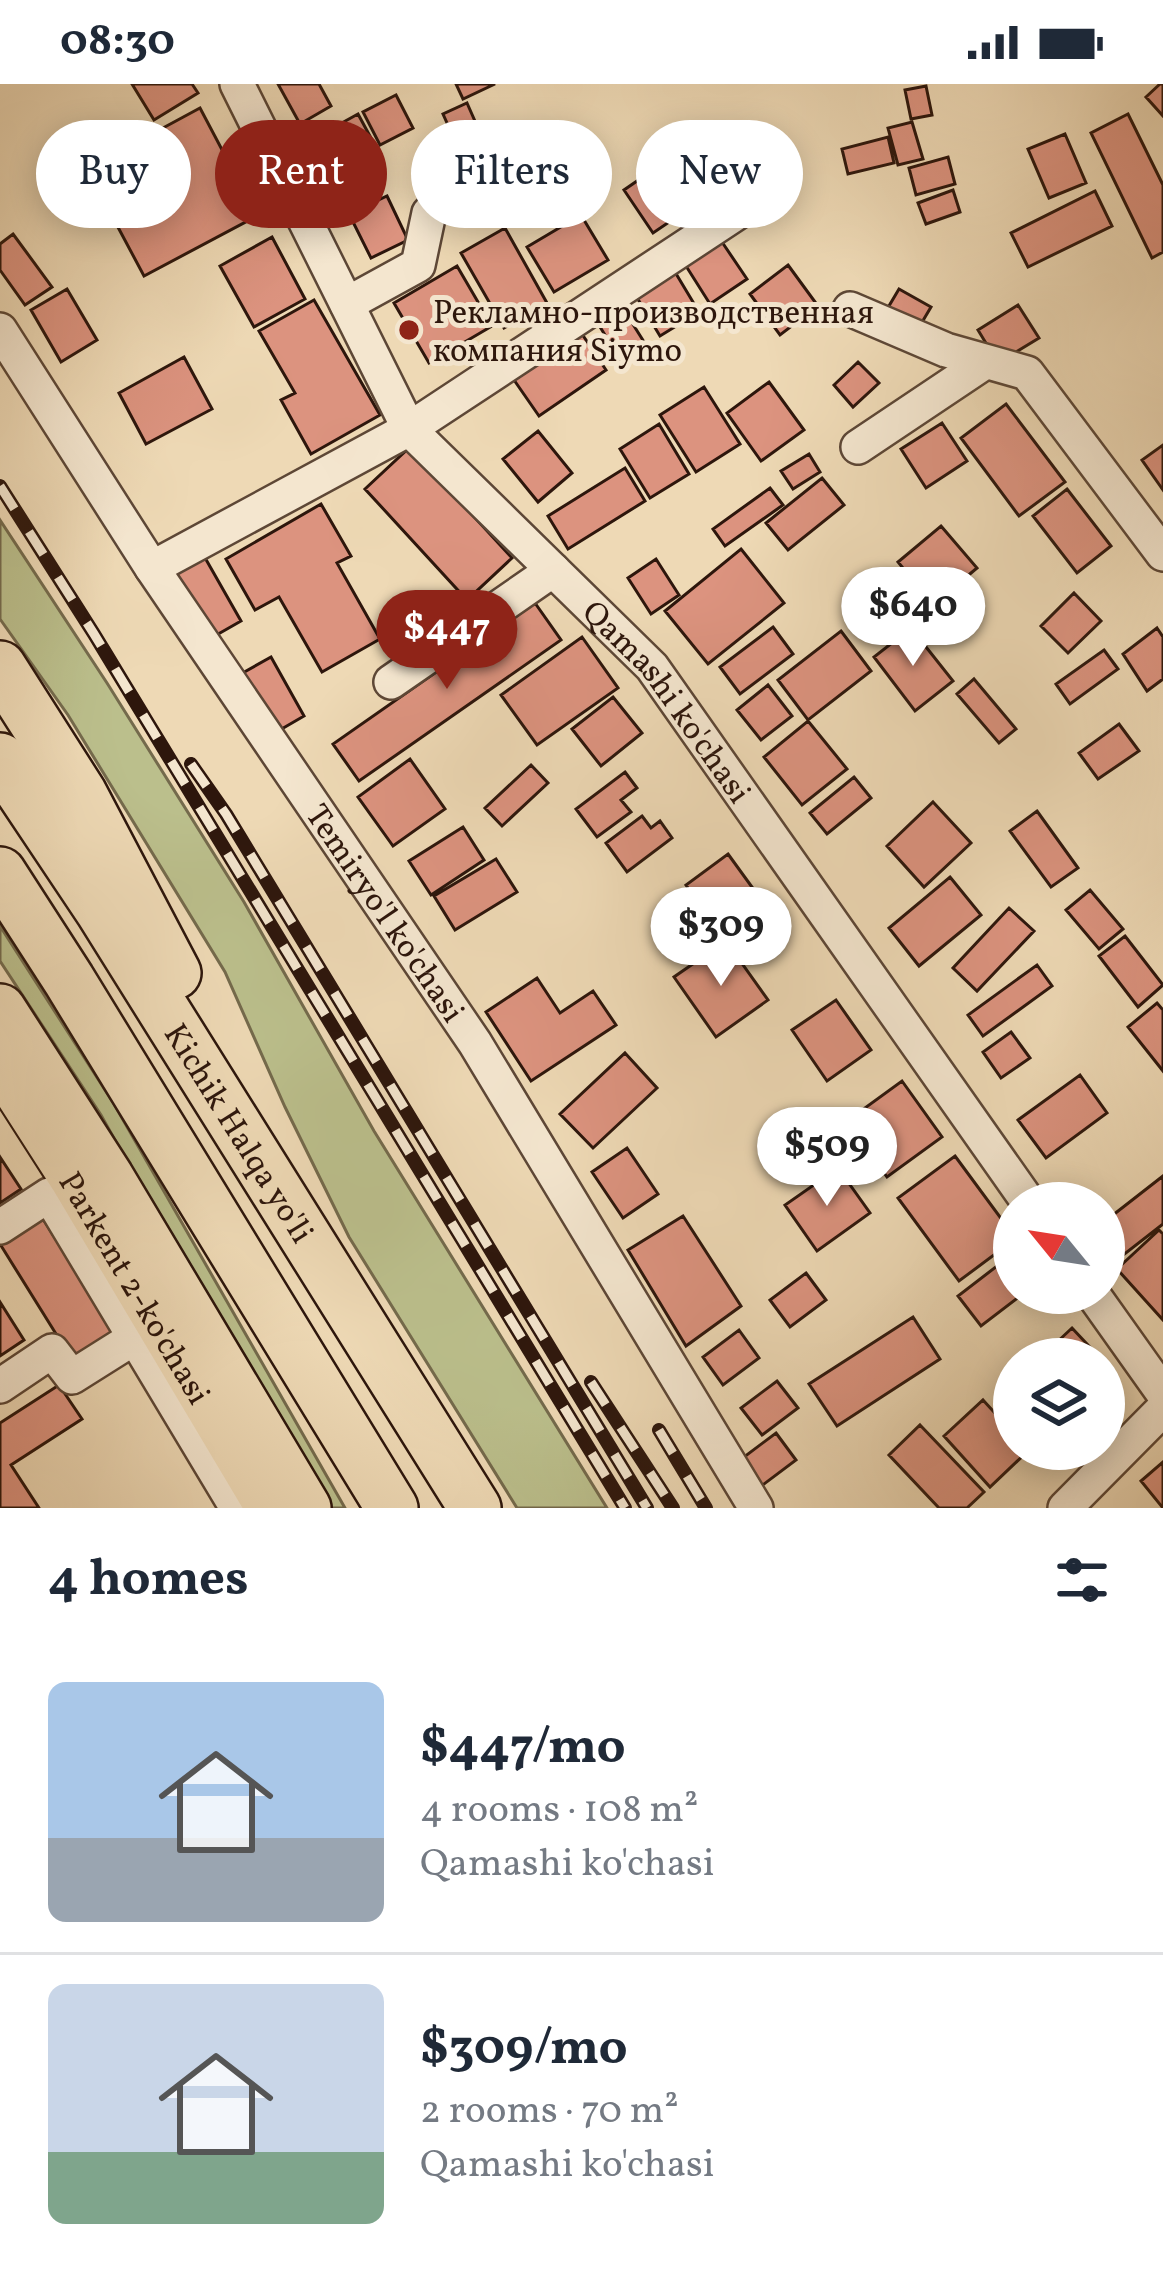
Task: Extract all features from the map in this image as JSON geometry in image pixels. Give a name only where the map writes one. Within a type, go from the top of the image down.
[{"type":"highway","points":[[0,667],[118,860],[316,1252]]},
{"type":"highway","name":"Kichik Halqa yo'li","points":[[0,759],[101,910],[475,1508]]},
{"type":"highway","name":"Kichik Halqa yo'li","points":[[0,872],[392,1508]]},
{"type":"highway","points":[[0,1010],[108,1178],[171,1314],[305,1508]]},
{"type":"main road","name":"Parkent 2-ko'chasi","points":[[0,1068],[171,1314],[267,1508]]},
{"type":"street","name":"Qamashi ko'chasi","points":[[236,84],[409,428],[652,667],[1014,1182]]},
{"type":"street","points":[[347,304],[418,265],[426,228]]},
{"type":"street","points":[[152,568],[409,428],[714,228]]},
{"type":"street","points":[[850,309],[946,350],[1027,373],[1163,554]]},
{"type":"street","name":"Temiryo'l ko'chasi","points":[[0,330],[152,568],[476,1043],[756,1508]]},
{"type":"street","points":[[858,447],[985,362]]},
{"type":"street","points":[[391,682],[553,570]]},
{"type":"street","points":[[0,1227],[49,1196],[237,1508]]},
{"type":"street","points":[[0,1386],[52,1352],[72,1378],[171,1314]]},
{"type":"street","points":[[1108,1314],[1163,1393]]},
{"type":"street","points":[[1064,1508],[1163,1408]]},
{"type":"green space","points":[[0,520],[244,902],[374,1131],[607,1508],[517,1508],[349,1237],[225,972],[68,715],[0,619]]},
{"type":"green space","points":[[0,926],[114,1104],[345,1508],[320,1508],[101,1115],[0,961]]},
{"type":"building","points":[[132,84],[192,84],[198,93],[154,120]]},
{"type":"building","points":[[278,84],[319,84],[331,106],[298,120]]},
{"type":"building","points":[[456,84],[495,84],[463,99]]},
{"type":"building","points":[[1163,84],[1163,116],[1146,97]]},
{"type":"building","points":[[926,86],[932,115],[911,119],[905,90]]},
{"type":"building","points":[[396,95],[411,129],[387,141],[387,120],[367,120],[363,112]]},
{"type":"building","points":[[467,103],[474,120],[446,120],[443,114]]},
{"type":"building","points":[[200,108],[215,136],[215,228],[234,228],[144,276],[118,228],[191,228],[191,120],[178,120]]},
{"type":"building","points":[[1128,114],[1163,185],[1163,252],[1152,258],[1091,133]]},
{"type":"building","points":[[912,122],[923,159],[898,165],[888,128]]},
{"type":"building","points":[[1065,134],[1086,183],[1049,198],[1028,149]]},
{"type":"building","points":[[888,137],[894,163],[848,174],[842,149]]},
{"type":"building","points":[[948,157],[955,184],[916,195],[909,168]]},
{"type":"building","points":[[636,182],[636,208],[624,190]]},
{"type":"building","points":[[953,190],[960,212],[926,224],[918,203]]},
{"type":"building","points":[[1095,191],[1112,226],[1028,267],[1011,233]]},
{"type":"building","points":[[387,196],[408,240],[371,258],[356,228],[387,228]]},
{"type":"building","points":[[505,228],[547,303],[504,328],[461,253]]},
{"type":"building","points":[[559,228],[589,228],[608,260],[554,292],[527,247]]},
{"type":"building","points":[[13,234],[52,287],[25,305],[0,270],[0,244]]},
{"type":"building","points":[[272,237],[305,299],[254,327],[220,266]]},
{"type":"building","points":[[722,242],[747,279],[710,304],[686,266]]},
{"type":"building","points":[[788,265],[818,306],[780,335],[750,294]]},
{"type":"building","points":[[457,266],[492,326],[429,363],[394,303]]},
{"type":"building","points":[[675,272],[699,312],[660,336],[636,296]]},
{"type":"building","points":[[67,289],[97,340],[61,362],[31,310]]},
{"type":"building","points":[[899,289],[931,307],[918,329],[886,311]]},
{"type":"building","points":[[314,300],[380,415],[311,454],[281,400],[295,393],[259,331]]},
{"type":"building","points":[[1018,305],[1039,338],[998,363],[978,330]]},
{"type":"building","points":[[622,307],[646,345],[621,361],[597,322]]},
{"type":"building","points":[[582,334],[606,370],[539,416],[514,380]]},
{"type":"building","points":[[184,357],[212,409],[146,444],[119,393]]},
{"type":"building","points":[[858,362],[879,383],[853,407],[834,385]]},
{"type":"building","points":[[769,382],[804,430],[761,461],[727,413]]},
{"type":"building","points":[[704,387],[740,444],[696,472],[660,415]]},
{"type":"building","points":[[1006,404],[1065,482],[1019,516],[961,438]]},
{"type":"building","points":[[942,423],[967,461],[926,488],[901,449]]},
{"type":"building","points":[[659,424],[689,474],[650,498],[620,449]]},
{"type":"building","points":[[538,431],[572,473],[538,502],[503,459]]},
{"type":"building","points":[[1163,445],[1163,490],[1142,460]]},
{"type":"building","points":[[410,447],[512,558],[467,600],[365,489]]},
{"type":"building","points":[[809,454],[820,472],[793,489],[781,471]]},
{"type":"building","points":[[625,468],[645,501],[568,549],[548,516]]},
{"type":"building","points":[[822,478],[844,505],[788,550],[766,523]]},
{"type":"building","points":[[770,488],[783,505],[725,546],[713,529]]},
{"type":"building","points":[[1067,489],[1111,546],[1077,573],[1033,516]]},
{"type":"building","points":[[321,504],[351,556],[337,563],[380,639],[322,672],[279,597],[255,610],[226,559]]},
{"type":"building","points":[[941,526],[977,568],[933,605],[898,562]]},
{"type":"building","points":[[741,549],[784,603],[708,664],[665,611]]},
{"type":"building","points":[[204,556],[241,621],[213,637],[176,573]]},
{"type":"building","points":[[656,559],[679,595],[651,614],[628,578]]},
{"type":"building","points":[[1074,593],[1101,621],[1068,653],[1041,626]]},
{"type":"building","points":[[535,603],[561,640],[359,781],[333,744]]},
{"type":"building","points":[[432,606],[450,632],[408,661],[390,636]]},
{"type":"building","points":[[773,627],[793,654],[740,694],[720,667]]},
{"type":"building","points":[[911,628],[953,681],[915,711],[874,657]]},
{"type":"building","points":[[1157,628],[1163,637],[1163,679],[1147,691],[1123,654]]},
{"type":"building","points":[[841,631],[871,671],[808,720],[778,680]]},
{"type":"building","points":[[582,637],[618,688],[537,745],[501,695]]},
{"type":"building","points":[[1104,650],[1118,669],[1070,704],[1056,684]]},
{"type":"building","points":[[271,657],[304,716],[273,734],[239,675]]},
{"type":"building","points":[[974,679],[1016,729],[999,743],[957,694]]},
{"type":"building","points":[[768,685],[792,716],[761,740],[737,710]]},
{"type":"building","points":[[613,697],[642,733],[601,766],[572,729]]},
{"type":"building","points":[[808,721],[847,769],[802,805],[764,757]]},
{"type":"building","points":[[1119,724],[1139,751],[1098,779],[1079,753]]},
{"type":"building","points":[[410,759],[445,809],[393,846],[358,797]]},
{"type":"building","points":[[531,765],[548,783],[502,826],[485,808]]},
{"type":"building","points":[[625,772],[637,788],[621,800],[631,812],[597,837],[576,809]]},
{"type":"building","points":[[854,777],[871,798],[827,834],[810,813]]},
{"type":"building","points":[[933,802],[971,843],[924,887],[887,846]]},
{"type":"building","points":[[1037,811],[1078,868],[1051,887],[1010,831]]},
{"type":"building","points":[[642,816],[651,828],[660,821],[672,838],[627,872],[606,843]]},
{"type":"building","points":[[463,827],[484,860],[431,895],[409,861]]},
{"type":"building","points":[[728,854],[765,905],[722,936],[686,885]]},
{"type":"building","points":[[496,859],[517,892],[455,930],[434,896]]},
{"type":"building","points":[[950,877],[981,915],[919,966],[889,928]]},
{"type":"building","points":[[1090,890],[1123,929],[1099,949],[1066,910]]},
{"type":"building","points":[[1009,908],[1034,931],[977,991],[953,968]]},
{"type":"building","points":[[1125,936],[1163,985],[1138,1007],[1099,956]]},
{"type":"building","points":[[726,941],[768,1000],[716,1037],[674,977]]},
{"type":"building","points":[[1037,965],[1052,986],[983,1036],[968,1015]]},
{"type":"building","points":[[537,978],[560,1013],[593,991],[616,1025],[531,1081],[486,1012]]},
{"type":"building","points":[[836,1000],[871,1050],[827,1081],[792,1030]]},
{"type":"building","points":[[1157,1003],[1163,1010],[1163,1071],[1128,1027]]},
{"type":"building","points":[[1011,1032],[1030,1058],[1001,1078],[983,1052]]},
{"type":"building","points":[[625,1053],[657,1088],[593,1148],[560,1114]]},
{"type":"building","points":[[1080,1075],[1107,1113],[1046,1158],[1018,1120]]},
{"type":"building","points":[[902,1081],[942,1137],[887,1177],[847,1121]]},
{"type":"building","points":[[627,1148],[658,1194],[623,1218],[592,1172]]},
{"type":"building","points":[[955,1156],[993,1208],[993,1256],[959,1281],[898,1198]]},
{"type":"building","points":[[0,1157],[21,1189],[0,1203]]},
{"type":"building","points":[[838,1168],[870,1213],[817,1251],[785,1205]]},
{"type":"building","points":[[1163,1176],[1163,1224],[1125,1254],[1125,1206]]},
{"type":"building","points":[[38,1211],[114,1331],[71,1358],[0,1244],[0,1235]]},
{"type":"building","points":[[683,1216],[741,1306],[686,1346],[628,1250]]},
{"type":"building","points":[[1159,1230],[1163,1234],[1163,1320],[1125,1278],[1125,1262]]},
{"type":"building","points":[[993,1269],[993,1314],[997,1314],[981,1326],[958,1296]]},
{"type":"building","points":[[806,1273],[826,1300],[790,1327],[770,1300]]},
{"type":"building","points":[[0,1302],[24,1340],[0,1356]]},
{"type":"building","points":[[913,1317],[940,1359],[837,1426],[809,1384]]},
{"type":"building","points":[[1072,1328],[1081,1338],[1061,1338]]},
{"type":"building","points":[[739,1330],[759,1358],[723,1385],[703,1357]]},
{"type":"building","points":[[777,1381],[798,1408],[762,1435],[741,1408]]},
{"type":"building","points":[[59,1385],[82,1419],[11,1465],[39,1508],[0,1508],[0,1423]]},
{"type":"building","points":[[983,1400],[993,1411],[993,1470],[1008,1470],[990,1487],[944,1436]]},
{"type":"building","points":[[920,1425],[984,1492],[967,1508],[939,1508],[889,1455]]},
{"type":"building","points":[[776,1433],[796,1460],[760,1487],[740,1460]]},
{"type":"building","points":[[1163,1462],[1163,1508],[1141,1481]]},
{"type":"railway","points":[[0,486],[625,1508]]},
{"type":"railway","points":[[191,764],[226,814],[647,1508]]},
{"type":"railway","points":[[591,1382],[673,1508]]},
{"type":"railway","points":[[659,1430],[706,1508]]},
{"type":"place","name":"Рекламно-производственная компания Siymo","points":[[409,330]]}]
